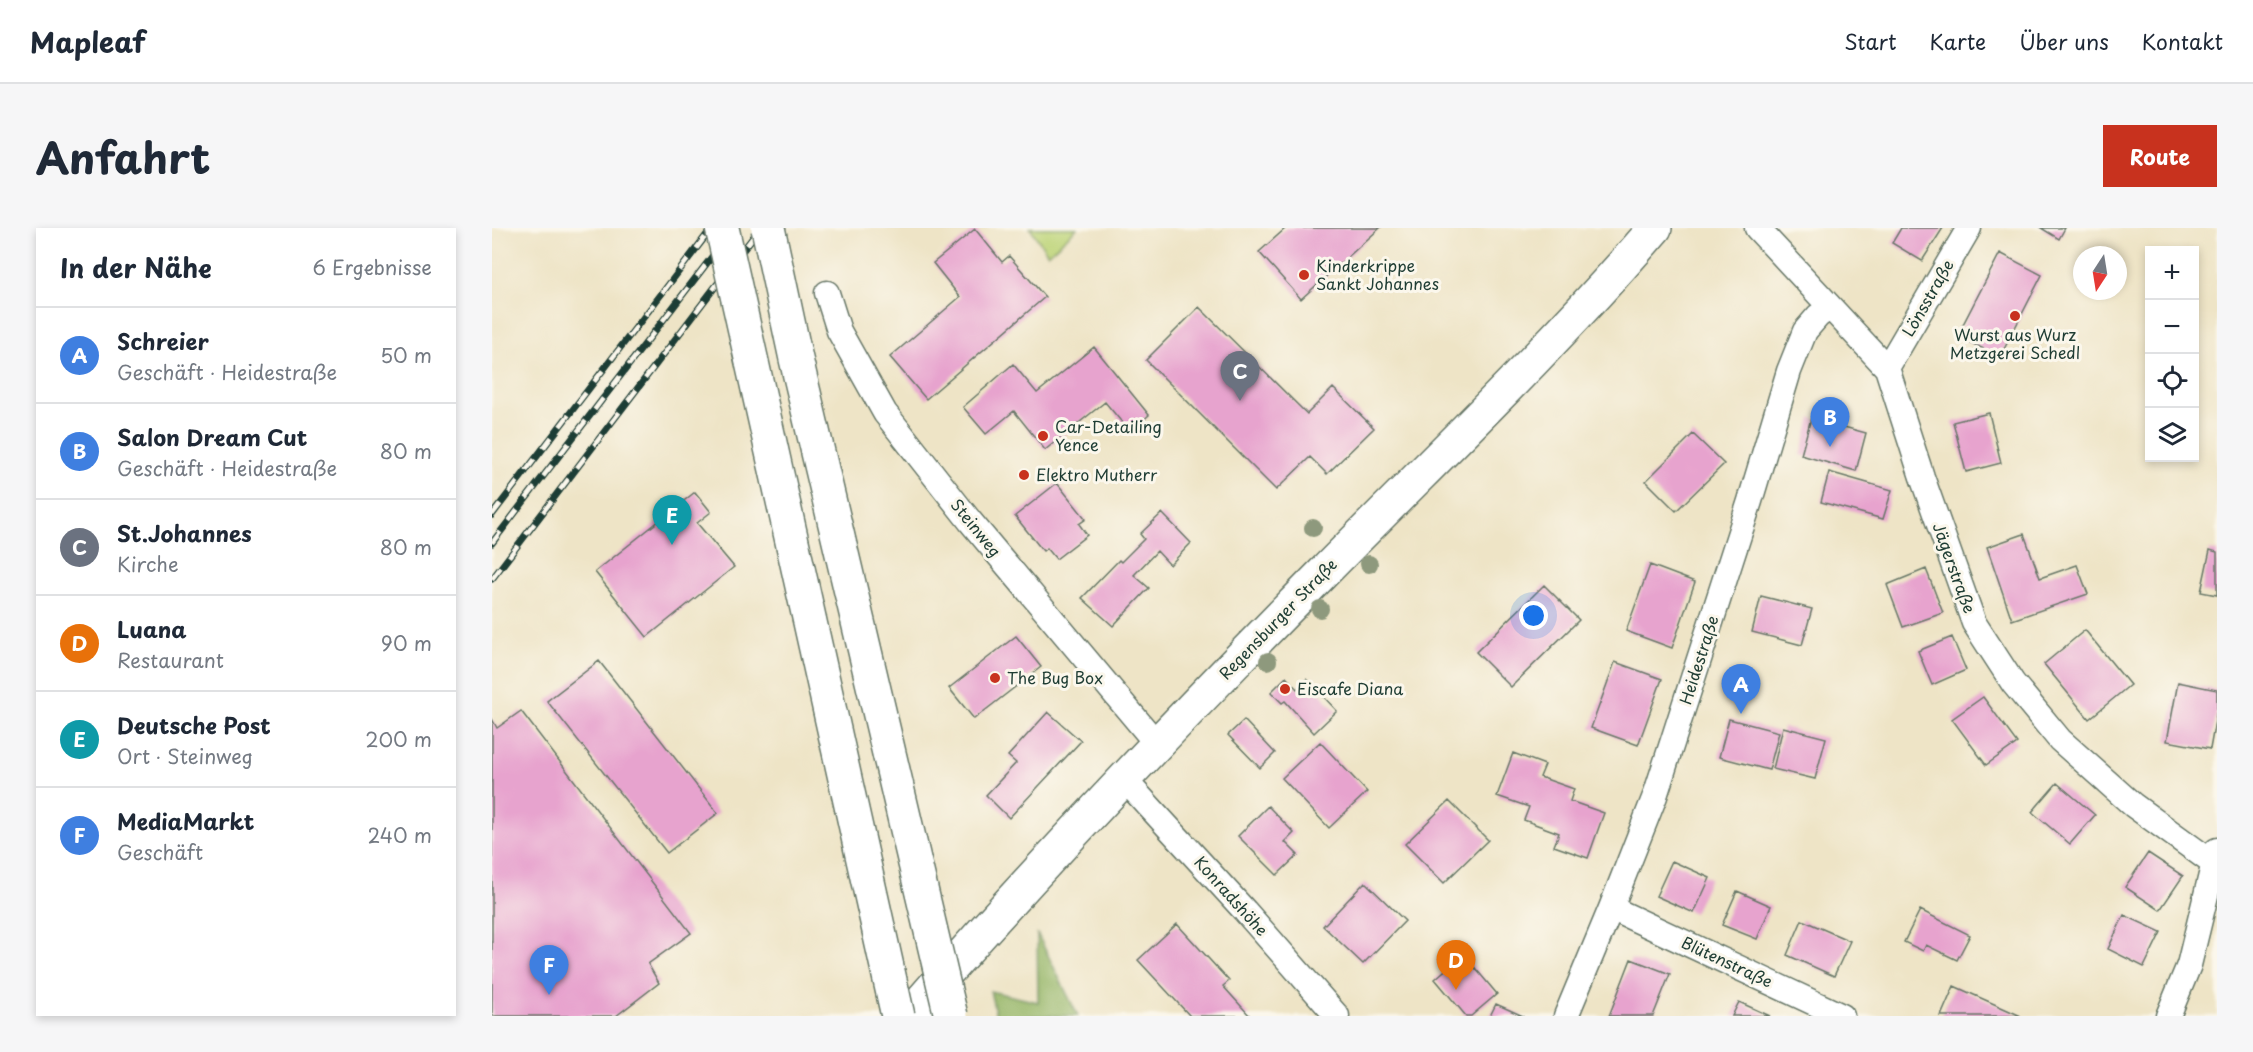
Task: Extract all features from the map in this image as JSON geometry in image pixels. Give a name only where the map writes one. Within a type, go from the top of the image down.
[{"type":"main road","points":[[722,228],[898,1016]]},
{"type":"main road","points":[[768,228],[801,382],[951,1016]]},
{"type":"main road","name":"Regensburger Straße","points":[[908,1016],[1012,897],[1123,777],[1560,333],[1655,228]]},
{"type":"street","name":"Jägerstraße","points":[[1757,228],[1887,368],[1922,477],[1974,623],[2013,683],[2060,740],[2133,805],[2216,860],[2189,965],[2168,1016]]},
{"type":"street","name":"Lönsstraße","points":[[1887,368],[1969,228]]},
{"type":"street","name":"Steinweg","points":[[827,293],[839,331],[885,413],[977,530],[1156,743]]},
{"type":"street","name":"Heidestraße","points":[[1566,1016],[1655,796],[1750,501],[1789,371],[1805,331],[1818,316],[1830,307]]},
{"type":"street","name":"Konradshöhe","points":[[1123,777],[1337,1016]]},
{"type":"street","name":"Blütenstraße","points":[[1611,908],[1842,1016]]},
{"type":"green space","points":[[1030,228],[1077,228],[1048,254]]},
{"type":"green space","points":[[1037,933],[1078,1016],[996,1016],[990,991],[1038,1002]]},
{"type":"building","name":"Kinderkrippe Sankt Johannes","points":[[1286,228],[1380,228],[1301,299],[1259,252]]},
{"type":"building","points":[[1901,228],[1943,228],[1922,261],[1892,243]]},
{"type":"building","points":[[2041,228],[2065,228],[2059,239]]},
{"type":"building","points":[[975,229],[1002,262],[1009,256],[1045,297],[926,399],[890,357],[960,297],[933,263]]},
{"type":"building","points":[[2000,253],[2042,275],[2000,357],[1957,336]]},
{"type":"building","points":[[1199,307],[1307,414],[1333,388],[1374,428],[1327,474],[1310,457],[1276,490],[1146,360]]},
{"type":"building","points":[[1094,347],[1149,415],[1130,432],[1105,402],[1045,450],[1014,411],[986,434],[963,407],[1013,364],[1037,393]]},
{"type":"building","points":[[1989,413],[2001,463],[1966,472],[1953,422]]},
{"type":"building","points":[[1811,418],[1866,433],[1856,471],[1801,455]]},
{"type":"building","points":[[1693,434],[1724,464],[1676,511],[1646,481]]},
{"type":"building","points":[[1829,472],[1892,490],[1883,519],[1821,502]]},
{"type":"building","points":[[1057,483],[1086,519],[1079,524],[1087,535],[1056,559],[1047,548],[1043,551],[1015,516]]},
{"type":"building","points":[[695,492],[711,512],[697,523],[734,567],[647,637],[595,572]]},
{"type":"building","points":[[1162,513],[1191,543],[1170,565],[1157,551],[1134,575],[1149,588],[1113,626],[1082,598],[1119,560],[1121,562],[1144,539],[1140,534]]},
{"type":"building","points":[[2024,534],[2040,578],[2077,565],[2088,594],[2012,620],[1987,547]]},
{"type":"building","points":[[2210,550],[2217,552],[2217,595],[2201,592]]},
{"type":"building","points":[[1650,565],[1695,582],[1672,648],[1626,631]]},
{"type":"building","points":[[1926,569],[1943,613],[1903,627],[1887,585]]},
{"type":"building","points":[[1544,585],[1579,620],[1511,687],[1476,652]]},
{"type":"building","points":[[1761,596],[1812,609],[1802,645],[1752,632]]},
{"type":"building","points":[[2085,630],[2130,685],[2089,719],[2044,664]]},
{"type":"building","name":"The Bug Box","points":[[1016,636],[1041,667],[974,719],[949,688]]},
{"type":"building","points":[[1952,637],[1966,670],[1932,685],[1918,651]]},
{"type":"building","points":[[599,661],[718,813],[667,853],[547,701]]},
{"type":"building","points":[[1615,662],[1662,679],[1638,745],[1591,728]]},
{"type":"building","points":[[1286,677],[1297,689],[1307,679],[1337,711],[1314,733],[1285,701],[1282,703],[1271,692]]},
{"type":"building","points":[[2178,682],[2217,690],[2217,710],[2210,749],[2167,741]]},
{"type":"building","points":[[1983,697],[2017,743],[1986,765],[1952,719]]},
{"type":"building","points":[[521,711],[691,933],[648,964],[659,983],[616,1016],[492,1016],[492,719],[497,728]]},
{"type":"building","points":[[1048,712],[1081,741],[1009,818],[986,795],[1016,763],[1008,756]]},
{"type":"building","points":[[1729,719],[1779,732],[1769,770],[1719,757]]},
{"type":"building","points":[[1244,720],[1275,753],[1260,768],[1228,735]]},
{"type":"building","points":[[1783,727],[1826,738],[1815,779],[1773,769]]},
{"type":"building","points":[[1320,742],[1367,792],[1329,828],[1282,778]]},
{"type":"building","points":[[1513,753],[1545,765],[1540,777],[1574,789],[1570,801],[1604,813],[1588,858],[1554,846],[1559,833],[1524,820],[1529,807],[1497,796]]},
{"type":"building","points":[[2057,783],[2095,815],[2070,844],[2032,812]]},
{"type":"building","points":[[1449,801],[1488,840],[1444,883],[1405,844]]},
{"type":"building","points":[[1268,806],[1294,833],[1285,842],[1298,855],[1277,875],[1238,836]]},
{"type":"building","points":[[2148,853],[2183,876],[2160,910],[2125,887]]},
{"type":"building","points":[[1672,861],[1710,878],[1694,913],[1656,896]]},
{"type":"building","points":[[1365,882],[1405,921],[1363,964],[1323,926]]},
{"type":"building","points":[[1737,891],[1771,906],[1757,939],[1722,925]]},
{"type":"building","points":[[1920,910],[1970,935],[1957,960],[1926,945],[1923,951],[1904,942]]},
{"type":"building","points":[[2124,915],[2161,932],[2144,967],[2108,949]]},
{"type":"building","points":[[1802,920],[1850,941],[1834,976],[1787,955]]},
{"type":"building","points":[[1177,924],[1229,981],[1223,986],[1250,1016],[1190,1016],[1138,960]]},
{"type":"building","points":[[1631,959],[1670,974],[1653,1016],[1609,1016]]},
{"type":"building","points":[[1470,962],[1497,994],[1471,1016],[1466,1016],[1435,979],[1451,965],[1458,973]]},
{"type":"building","points":[[1954,986],[2021,1016],[1941,1016]]},
{"type":"building","points":[[1739,1002],[1770,1016],[1732,1016]]},
{"type":"building","points":[[1496,1004],[1523,1016],[1490,1016]]},
{"type":"railway","points":[[492,515],[712,228]]},
{"type":"railway","points":[[492,543],[734,228]]},
{"type":"railway","points":[[492,579],[760,228]]},
{"type":"place","name":"Kinderkrippe Sankt Johannes","points":[[1304,275]]},
{"type":"place","name":"Wurst aus Wurz Metzgerei Schedl","points":[[2015,316]]},
{"type":"place","name":"St.Johannes","points":[[1240,401]]},
{"type":"place","name":"Car-Detailing Yence","points":[[1043,436]]},
{"type":"place","name":"Salon Dream Cut","points":[[1830,447]]},
{"type":"place","name":"Elektro Mutherr","points":[[1024,475]]},
{"type":"place","name":"Deutsche Post","points":[[672,545]]},
{"type":"place","name":"The Bug Box","points":[[995,678]]},
{"type":"place","name":"Eiscafe Diana","points":[[1285,689]]},
{"type":"place","name":"Schreier","points":[[1741,714]]},
{"type":"place","name":"Luana","points":[[1456,990]]},
{"type":"place","name":"MediaMarkt","points":[[549,995]]}]
